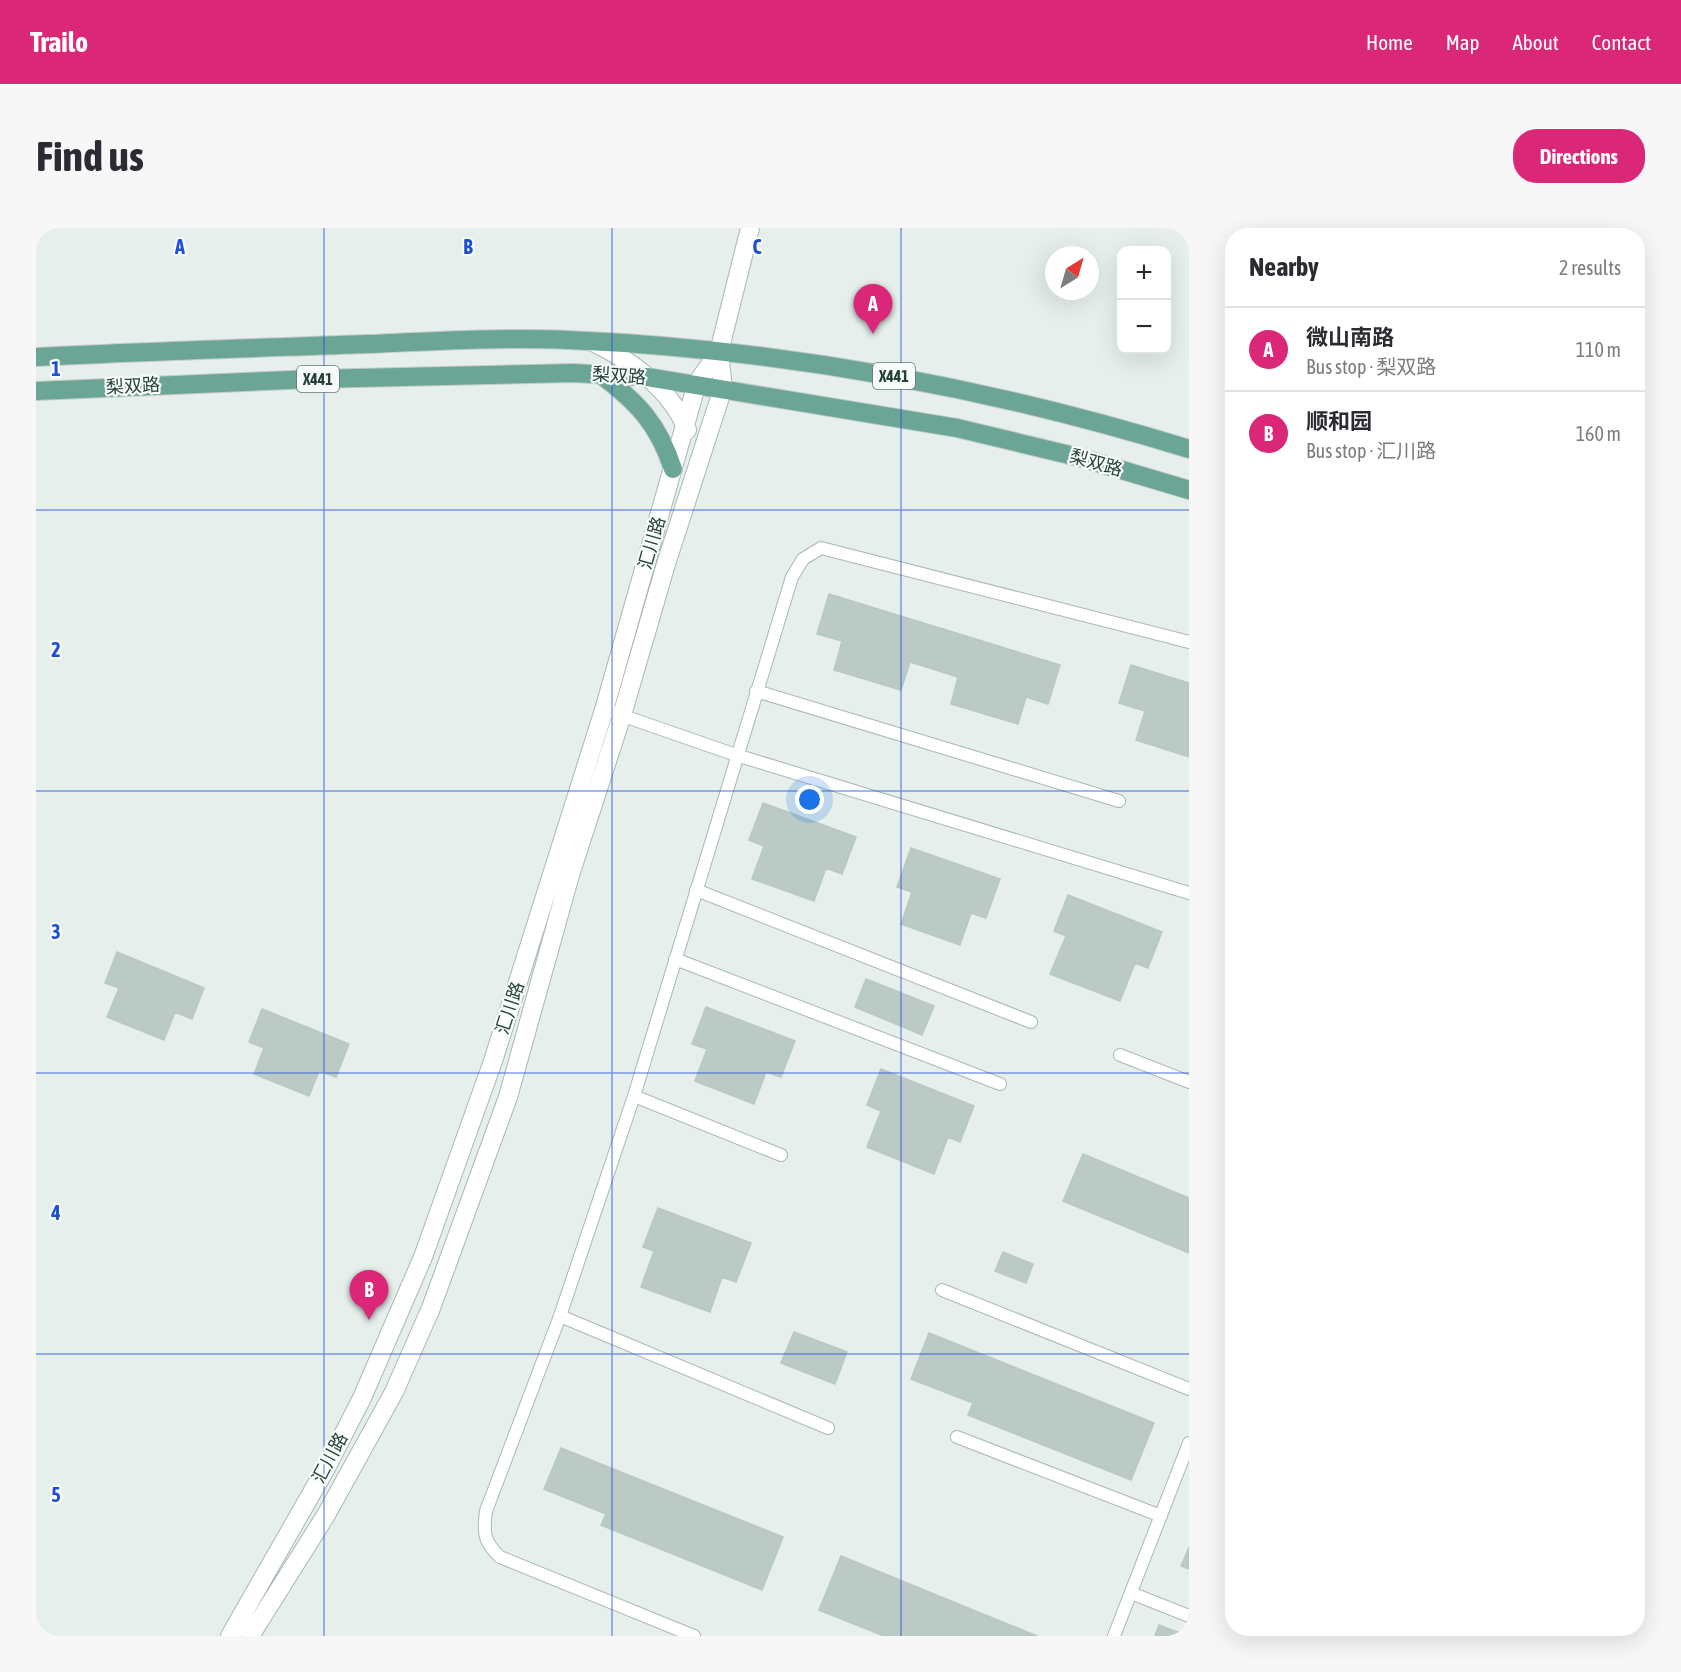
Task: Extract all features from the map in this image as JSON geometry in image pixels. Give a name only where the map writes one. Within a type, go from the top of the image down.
[{"type":"main road","name":"梨双路","points":[[36,357],[464,340],[592,341],[719,352],[877,373],[966,390],[1068,415],[1189,449]]},
{"type":"main road","name":"梨双路","points":[[36,391],[314,379],[600,374],[648,377],[957,428],[1078,457],[1189,490]]},
{"type":"main road","points":[[600,374],[624,393],[655,425],[673,469]]},
{"type":"street","name":"汇川路","points":[[250,1636],[326,1515],[394,1392],[431,1308],[508,1097],[570,875],[723,388],[719,352],[750,228]]},
{"type":"street","points":[[592,341],[614,351],[648,377],[677,411],[691,439],[695,472]]},
{"type":"street","name":"汇川路","points":[[230,1636],[335,1450],[362,1398],[411,1288],[493,1061],[604,710],[697,384],[719,352]]},
{"type":"lane","points":[[694,1636],[500,1557],[489,1547],[483,1534],[486,1512],[560,1316],[634,1096],[792,577],[803,558],[821,548],[1189,642]]},
{"type":"lane","points":[[756,691],[1119,801]]},
{"type":"lane","points":[[604,710],[736,755],[1189,893]]},
{"type":"lane","points":[[696,890],[1031,1022]]},
{"type":"lane","points":[[675,958],[1000,1084]]},
{"type":"lane","points":[[1120,1055],[1189,1082]]},
{"type":"lane","points":[[634,1096],[781,1155]]},
{"type":"lane","points":[[942,1290],[1189,1389]]},
{"type":"lane","points":[[560,1316],[828,1428]]},
{"type":"lane","points":[[957,1437],[1161,1516]]},
{"type":"lane","points":[[1114,1636],[1188,1451]]},
{"type":"lane","points":[[1131,1593],[1189,1616]]},
{"type":"building","points":[[829,594],[1060,665],[1048,704],[1026,697],[1018,724],[951,704],[958,677],[910,662],[901,690],[834,670],[842,641],[817,634]]},
{"type":"building","points":[[1131,665],[1189,683],[1189,757],[1136,740],[1145,711],[1119,703]]},
{"type":"building","points":[[763,803],[856,837],[842,874],[826,868],[814,901],[752,879],[764,846],[749,840]]},
{"type":"building","points":[[911,848],[1000,879],[986,918],[971,913],[960,945],[901,924],[912,892],[897,887]]},
{"type":"building","points":[[1068,895],[1162,932],[1148,968],[1135,963],[1120,1001],[1050,974],[1066,936],[1054,931]]},
{"type":"building","points":[[117,952],[204,988],[192,1019],[175,1012],[164,1040],[107,1017],[119,988],[105,983]]},
{"type":"building","points":[[866,979],[934,1006],[922,1035],[855,1007]]},
{"type":"building","points":[[706,1007],[795,1041],[781,1077],[766,1072],[754,1104],[695,1081],[707,1049],[692,1044]]},
{"type":"building","points":[[262,1009],[349,1044],[336,1077],[319,1071],[309,1096],[254,1074],[264,1048],[249,1042]]},
{"type":"building","points":[[881,1069],[974,1106],[960,1142],[948,1137],[934,1174],[867,1147],[881,1111],[867,1105]]},
{"type":"building","points":[[1083,1154],[1189,1198],[1189,1253],[1063,1201]]},
{"type":"building","points":[[658,1208],[751,1243],[736,1282],[722,1277],[710,1312],[641,1287],[654,1251],[643,1247]]},
{"type":"building","points":[[1003,1252],[1033,1264],[1026,1283],[995,1271]]},
{"type":"building","points":[[794,1332],[847,1352],[835,1384],[781,1363]]},
{"type":"building","points":[[929,1333],[1154,1423],[1131,1480],[968,1415],[973,1403],[911,1379]]},
{"type":"building","points":[[561,1448],[783,1537],[762,1590],[601,1525],[606,1514],[544,1489]]},
{"type":"building","points":[[1189,1547],[1189,1569],[1181,1566]]},
{"type":"building","points":[[841,1556],[1037,1636],[884,1636],[819,1610]]},
{"type":"building","points":[[1159,1625],[1188,1636],[1155,1636]]},
{"type":"place","name":"微山南路","points":[[873,334]]},
{"type":"place","name":"顺和园","points":[[369,1320]]}]
